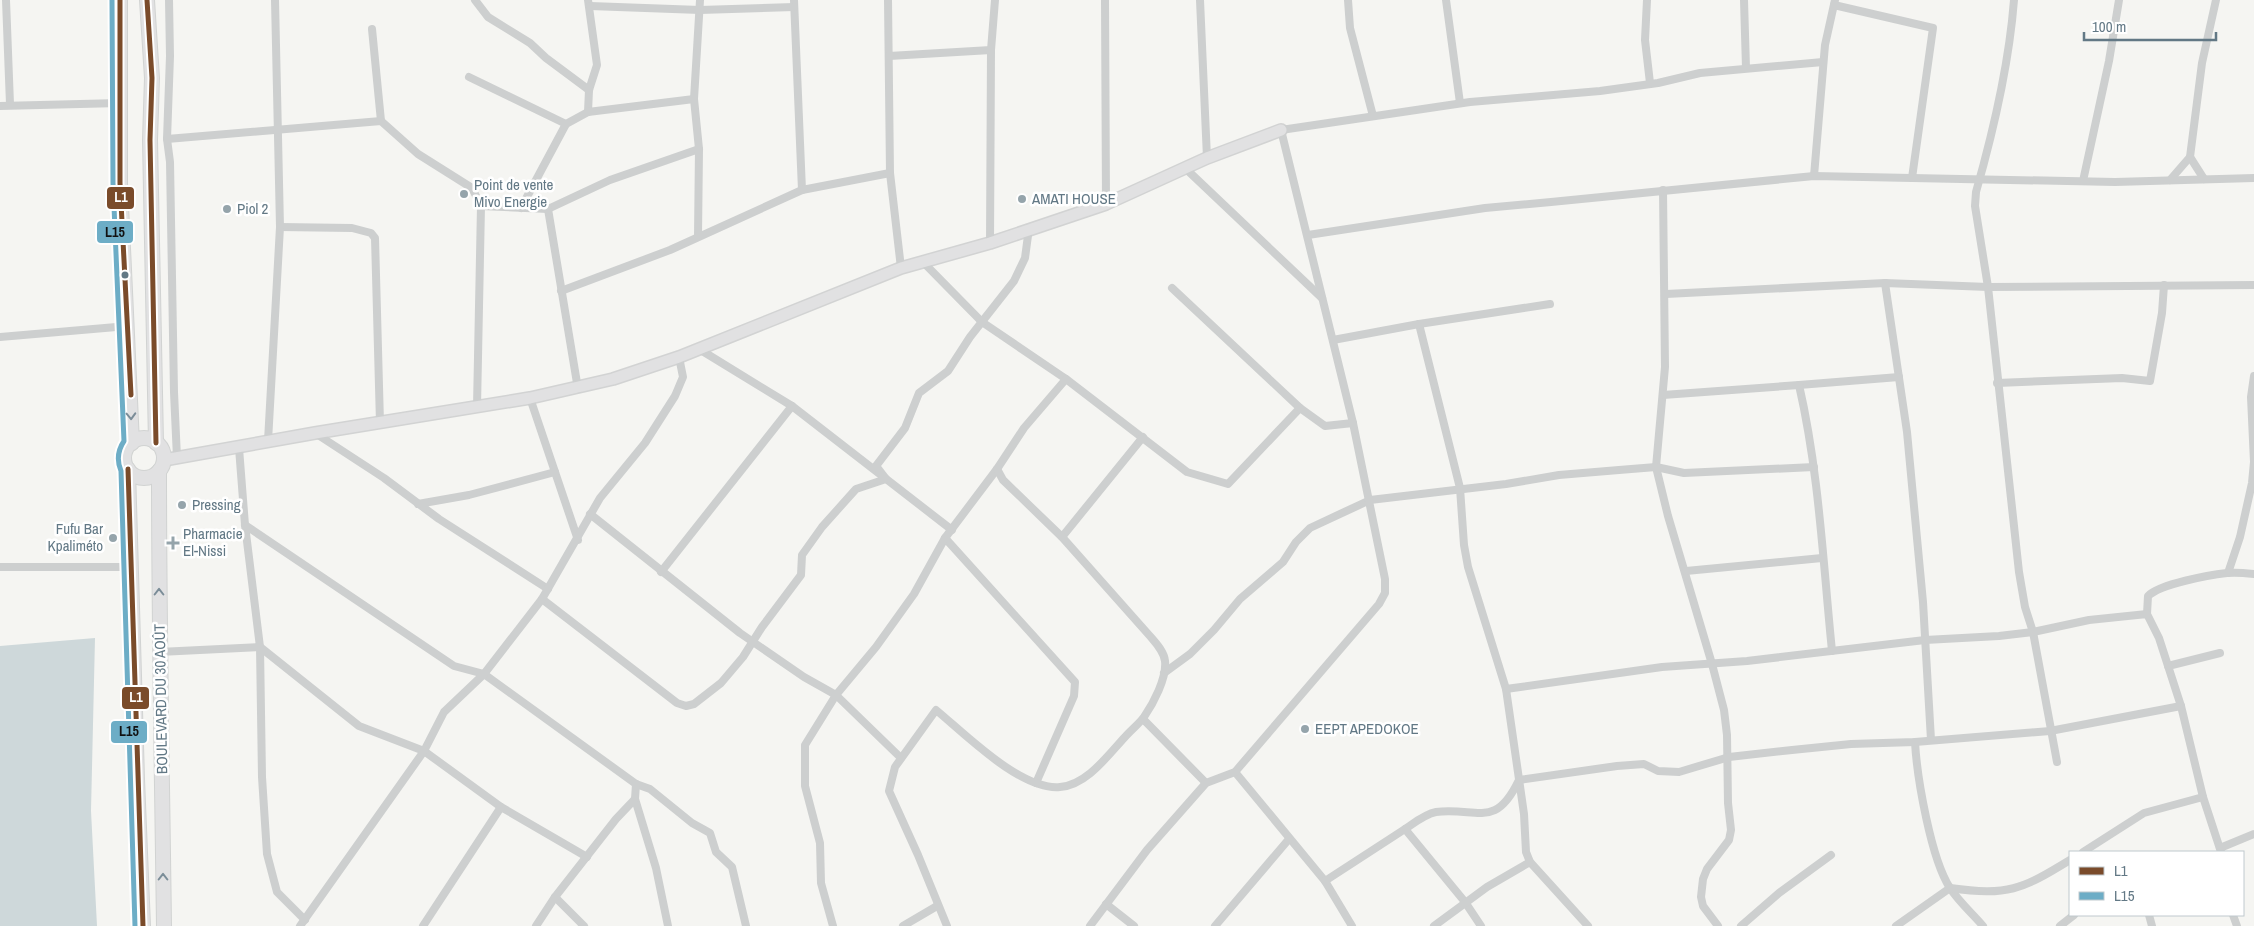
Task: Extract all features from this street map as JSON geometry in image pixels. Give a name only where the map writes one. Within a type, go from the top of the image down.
[{"type":"highway","points":[[120,0],[120,183],[132,443],[126,452],[126,464],[128,469],[138,477],[143,478],[155,475],[167,463],[164,454],[156,443],[150,140],[152,78],[147,0]]},
{"type":"highway","points":[[132,443],[144,439],[156,443]]},
{"type":"highway","name":"BOULEVARD DU 30 AOÛT","points":[[164,926],[163,736],[159,652],[167,463]]},
{"type":"highway","name":"BOULEVARD DU 30 AOÛT","points":[[128,469],[143,926]]},
{"type":"street","points":[[6,0],[10,104]]},
{"type":"street","points":[[168,0],[170,56],[167,139],[170,162],[174,382],[167,463],[268,441],[578,389],[679,357],[902,268],[990,243],[1029,228],[1106,204],[1207,158],[1281,130],[1460,103],[1547,94],[1600,91],[1686,78],[1700,73],[1823,62]]},
{"type":"street","points":[[268,441],[280,227],[275,0]]},
{"type":"street","points":[[475,0],[488,17],[530,44],[589,90]]},
{"type":"street","points":[[698,236],[699,149],[694,99],[700,0]]},
{"type":"street","points":[[888,0],[890,173],[902,268]]},
{"type":"street","points":[[990,243],[991,50],[995,0]]},
{"type":"street","points":[[1105,0],[1106,204]]},
{"type":"street","points":[[1200,0],[1207,158]]},
{"type":"street","points":[[1348,0],[1351,33],[1373,116]]},
{"type":"street","points":[[1446,0],[1460,103]]},
{"type":"street","points":[[1647,0],[1645,40],[1650,83]]},
{"type":"street","points":[[1744,0],[1746,68]]},
{"type":"street","points":[[2014,0],[2010,44],[2001,92],[1975,206],[1988,287],[2019,572],[2025,607],[2033,632],[2050,732],[2058,762]]},
{"type":"street","points":[[2083,181],[2119,0]]},
{"type":"street","points":[[2170,180],[2190,157],[2202,63],[2216,0]]},
{"type":"street","points":[[588,112],[589,90],[597,65],[589,3],[700,10],[794,4],[802,190]]},
{"type":"street","points":[[1814,176],[1823,62],[1834,3],[1933,28],[1912,178]]},
{"type":"street","points":[[372,29],[381,121],[418,154],[472,188],[481,206],[477,407]]},
{"type":"street","points":[[889,56],[991,50]]},
{"type":"street","points":[[469,77],[566,124]]},
{"type":"street","points":[[521,208],[566,124],[588,112],[694,99]]},
{"type":"street","points":[[0,106],[10,104],[120,103]]},
{"type":"street","points":[[167,139],[277,128],[381,121]]},
{"type":"street","points":[[1090,926],[1148,850],[1206,783],[1235,772],[1379,604],[1385,593],[1385,579],[1353,423],[1281,130]]},
{"type":"street","points":[[481,206],[548,210],[610,180],[699,149]]},
{"type":"street","points":[[2190,157],[2204,179]]},
{"type":"street","points":[[1185,168],[1322,298]]},
{"type":"street","points":[[560,291],[662,253],[802,190],[890,173]]},
{"type":"street","points":[[1308,235],[1484,208],[1814,176],[2083,181],[2254,178]]},
{"type":"street","points":[[1663,190],[1666,294],[1663,395],[1656,468],[1724,710],[1729,757],[1728,803],[1731,830],[1729,840],[1707,869],[1703,879],[1701,897],[1704,906],[1718,926]]},
{"type":"street","points":[[548,210],[560,291],[578,389]]},
{"type":"street","points":[[280,227],[352,228],[371,233],[374,238],[380,423]]},
{"type":"street","points":[[886,478],[876,466],[905,428],[919,393],[948,372],[982,322],[1014,281],[1024,258],[1029,228]]},
{"type":"street","points":[[922,261],[982,322],[1066,379],[1187,472],[1228,484],[1300,408]]},
{"type":"street","points":[[1666,294],[1765,287],[1885,283],[1988,287],[2254,285]]},
{"type":"street","points":[[1885,283],[1908,432],[1931,740]]},
{"type":"street","points":[[1997,383],[2122,378],[2150,381],[2162,313],[2164,285]]},
{"type":"street","points":[[1172,288],[1300,408],[1325,426],[1353,423]]},
{"type":"street","points":[[1333,340],[1419,324],[1550,304]]},
{"type":"street","points":[[1419,324],[1460,488],[1464,545],[1468,567],[1506,689],[1519,780],[1526,852],[1530,862],[1588,926]]},
{"type":"street","points":[[0,337],[128,326]]},
{"type":"street","points":[[699,349],[792,406],[952,530]]},
{"type":"street","points":[[239,448],[245,526],[260,647],[262,777],[267,854],[277,892],[302,923],[424,751],[444,712],[484,674],[542,600],[578,540],[590,514],[631,458],[645,443],[675,396],[683,377],[679,357]]},
{"type":"street","points":[[1663,395],[1899,377]]},
{"type":"street","points":[[833,926],[821,883],[820,843],[807,795],[805,745],[836,695],[876,647],[906,606],[944,538],[997,469],[1029,421],[1066,379]]},
{"type":"street","points":[[2228,573],[2240,537],[2253,478],[2251,397],[2254,380]]},
{"type":"street","points":[[1799,385],[1814,467],[1832,651]]},
{"type":"street","points":[[530,398],[578,540]]},
{"type":"street","points":[[661,572],[792,406]]},
{"type":"street","points":[[315,433],[384,478],[418,504],[548,589]]},
{"type":"street","points":[[1062,537],[1143,437]]},
{"type":"street","points":[[1164,673],[1190,654],[1214,630],[1240,599],[1283,562],[1296,542],[1310,528],[1370,500],[1506,484],[1559,475],[1656,468],[1684,473],[1814,467]]},
{"type":"street","points":[[947,926],[889,791],[892,773],[936,710],[1017,776],[1036,783],[1060,787],[1076,782],[1090,772],[1102,762],[1143,718],[1164,673],[1165,660],[1160,648],[1062,537],[1003,480],[997,469]]},
{"type":"street","points":[[418,504],[469,495],[555,472]]},
{"type":"street","points":[[542,600],[682,706],[694,704],[722,683],[801,575],[802,556],[822,527],[856,489],[886,478]]},
{"type":"street","points":[[590,514],[752,642],[804,677],[836,695],[901,758]]},
{"type":"street","points":[[245,526],[454,666],[484,674],[636,784],[650,789],[692,823],[710,833],[714,840],[716,852],[732,867],[746,926]]},
{"type":"street","points":[[944,538],[1075,682],[1074,696],[1036,783]]},
{"type":"street","points":[[1686,571],[1822,558]]},
{"type":"street","points":[[0,567],[132,567]]},
{"type":"street","points":[[2254,574],[2228,573],[2188,580],[2152,592],[2146,600],[2147,614],[2159,638],[2181,706],[2202,798],[2221,850],[2254,834]]},
{"type":"street","points":[[1506,689],[1662,667],[1712,664],[1925,640],[1961,639],[2033,632],[2076,622],[2147,614]]},
{"type":"street","points":[[159,652],[260,647],[359,726],[424,751],[501,807],[587,857]]},
{"type":"street","points":[[2168,666],[2220,652]]},
{"type":"street","points":[[1519,780],[1644,764],[1658,771],[1679,772],[1729,757],[1851,744],[1915,742],[2050,732],[2181,706]]},
{"type":"street","points":[[1143,718],[1206,783]]},
{"type":"street","points":[[1915,742],[1916,760],[1931,839],[1950,888],[1984,926]]},
{"type":"street","points":[[1235,772],[1325,881],[1352,926]]},
{"type":"street","points":[[1325,881],[1434,812],[1483,814],[1494,811],[1510,798],[1519,780]]},
{"type":"street","points":[[636,784],[635,799],[656,868],[668,926]]},
{"type":"street","points":[[2085,851],[2144,813],[2202,798]]},
{"type":"street","points":[[536,926],[555,898],[616,819],[635,799]]},
{"type":"street","points":[[423,926],[501,807]]},
{"type":"street","points":[[1405,829],[1465,902],[1481,926]]},
{"type":"street","points":[[1215,926],[1289,839]]},
{"type":"street","points":[[1741,926],[1779,893],[1831,855]]},
{"type":"street","points":[[1896,926],[1950,888],[1985,892],[2005,891],[2023,887],[2069,861]]},
{"type":"street","points":[[1434,926],[1465,902],[1530,862]]},
{"type":"street","points":[[555,898],[584,926]]},
{"type":"street","points":[[1106,904],[1134,926]]},
{"type":"street","points":[[903,926],[937,906]]},
{"type":"street","points":[[2060,926],[2073,916]]},
{"type":"shaded area","points":[[95,638],[91,811],[97,926],[0,926],[0,646]]},
{"type":"transit line","name":"L15","points":[[112,0],[113,183],[124,441],[120,448],[118,459],[121,471],[135,926]]},
{"type":"transit line","name":"L1","points":[[120,0],[120,183],[131,395]]},
{"type":"transit line","name":"L1","points":[[147,0],[152,78],[150,140],[156,443]]},
{"type":"transit line","name":"L1","points":[[128,469],[143,926]]},
{"type":"place","name":"Point de vente Mivo Energie","points":[[464,194]]},
{"type":"place","name":"AMATI HOUSE","points":[[1022,199]]},
{"type":"place","name":"Piol 2","points":[[227,209]]},
{"type":"place","name":"Pressing","points":[[182,505]]},
{"type":"place","name":"Fufu Bar Kpaliméto","points":[[113,538]]},
{"type":"place","name":"Pharmacie El-Nissi","points":[[173,543]]},
{"type":"place","name":"EEPT APEDOKOE","points":[[1305,729]]}]
